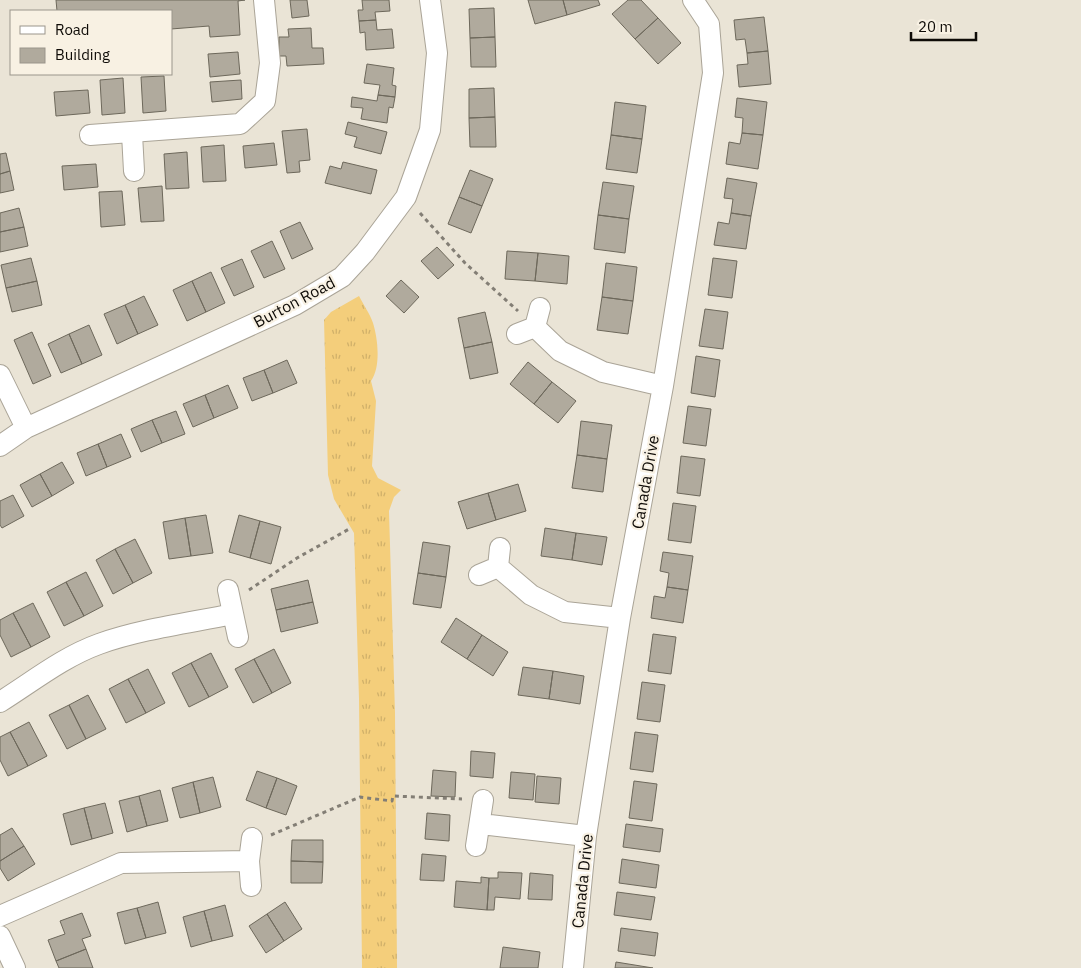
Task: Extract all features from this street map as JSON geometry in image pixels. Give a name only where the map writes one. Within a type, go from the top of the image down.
[{"type":"street","points":[[90,136],[240,124],[265,101],[270,63],[264,18],[264,0]]},
{"type":"street","name":"Burton Road","points":[[0,446],[26,428],[295,305],[342,277],[365,252],[406,196],[430,130],[436,53],[430,0]]},
{"type":"street","name":"Canada Drive","points":[[573,968],[586,836],[620,618],[663,386],[713,73],[708,24],[693,0]]},
{"type":"street","points":[[132,134],[134,171]]},
{"type":"street","points":[[531,323],[560,351],[595,368],[663,386]]},
{"type":"street","points":[[0,375],[26,428]]},
{"type":"street","points":[[480,575],[499,558],[530,595],[566,612],[620,618]]},
{"type":"street","points":[[0,702],[76,654],[99,644],[231,601],[238,637]]},
{"type":"street","points":[[476,846],[481,824],[483,800]]},
{"type":"street","points":[[481,824],[586,836]]},
{"type":"street","points":[[0,916],[121,863],[251,848],[251,886]]},
{"type":"street","points":[[0,936],[15,968]]},
{"type":"path","points":[[406,196],[464,263],[531,323]]},
{"type":"path","points":[[231,601],[297,558],[351,528]]},
{"type":"path","points":[[251,848],[360,797],[392,801],[393,796],[483,800]]},
{"type":"green space","points":[[359,296],[373,323],[377,345],[376,368],[371,381],[376,401],[372,466],[378,478],[401,490],[394,497],[389,511],[395,713],[397,968],[362,968],[359,699],[354,533],[334,499],[328,475],[324,320],[331,312]]},
{"type":"building","points":[[56,0],[245,0],[238,1],[240,35],[210,37],[209,26],[172,29],[172,10],[57,10]]},
{"type":"building","points":[[290,0],[307,0],[309,16],[292,18]]},
{"type":"building","points":[[362,0],[389,0],[390,11],[375,12],[376,20],[359,21],[358,10],[363,10]]},
{"type":"building","points":[[528,0],[563,0],[567,15],[535,24]]},
{"type":"building","points":[[563,0],[598,0],[600,5],[567,15]]},
{"type":"building","points":[[628,0],[641,0],[658,18],[635,39],[612,14]]},
{"type":"building","points":[[494,8],[495,37],[470,38],[469,9]]},
{"type":"building","points":[[764,17],[768,51],[747,53],[745,39],[736,40],[734,20]]},
{"type":"building","points":[[658,18],[681,43],[658,64],[635,39]]},
{"type":"building","points":[[376,20],[377,30],[392,29],[394,48],[366,50],[365,32],[360,33],[359,21]]},
{"type":"building","points":[[311,28],[312,48],[323,48],[324,64],[287,66],[286,56],[279,56],[279,37],[289,37],[288,29]]},
{"type":"building","points":[[495,37],[496,67],[471,67],[470,38]]},
{"type":"building","points":[[768,51],[771,84],[739,87],[737,65],[748,64],[747,53]]},
{"type":"building","points":[[238,52],[240,74],[210,77],[208,54]]},
{"type":"building","points":[[367,64],[394,68],[392,85],[396,86],[395,97],[378,95],[380,85],[364,83]]},
{"type":"building","points":[[164,76],[166,111],[143,113],[141,77]]},
{"type":"building","points":[[123,78],[125,113],[102,115],[100,80]]},
{"type":"building","points":[[241,80],[242,99],[212,102],[210,82]]},
{"type":"building","points":[[494,88],[495,117],[469,118],[469,89]]},
{"type":"building","points":[[88,90],[90,113],[56,116],[54,92]]},
{"type":"building","points":[[378,95],[395,97],[393,108],[389,107],[387,123],[361,119],[363,108],[351,107],[352,97],[377,101]]},
{"type":"building","points":[[737,98],[767,102],[763,135],[742,133],[743,118],[735,117]]},
{"type":"building","points":[[615,102],[646,106],[642,139],[611,135]]},
{"type":"building","points":[[495,117],[496,147],[470,147],[469,118]]},
{"type":"building","points":[[348,122],[387,132],[381,154],[354,147],[357,137],[345,134]]},
{"type":"building","points":[[307,129],[310,160],[299,161],[300,172],[287,173],[282,131]]},
{"type":"building","points":[[742,133],[763,135],[758,169],[726,164],[729,142],[740,144]]},
{"type":"building","points":[[611,135],[642,139],[637,173],[606,169]]},
{"type":"building","points":[[274,143],[277,165],[245,168],[243,146]]},
{"type":"building","points":[[224,145],[226,181],[203,182],[201,147]]},
{"type":"building","points":[[187,152],[189,188],[166,189],[164,154]]},
{"type":"building","points":[[6,153],[10,171],[0,174],[0,154]]},
{"type":"building","points":[[343,162],[377,170],[371,194],[325,183],[330,166],[341,169]]},
{"type":"building","points":[[96,164],[98,187],[64,190],[62,166]]},
{"type":"building","points":[[470,170],[493,179],[482,206],[459,197]]},
{"type":"building","points":[[10,171],[14,190],[0,193],[0,174]]},
{"type":"building","points":[[727,178],[757,183],[751,216],[731,213],[733,199],[724,198]]},
{"type":"building","points":[[603,182],[634,186],[629,219],[598,215]]},
{"type":"building","points":[[162,186],[164,221],[141,222],[138,188]]},
{"type":"building","points":[[122,191],[125,225],[101,227],[99,192]]},
{"type":"building","points":[[459,197],[482,206],[471,233],[448,224]]},
{"type":"building","points":[[19,208],[24,227],[0,232],[0,213]]},
{"type":"building","points":[[731,213],[751,216],[746,249],[714,245],[718,222],[729,224]]},
{"type":"building","points":[[598,215],[629,219],[625,253],[594,249]]},
{"type":"building","points":[[300,222],[313,249],[292,259],[280,231]]},
{"type":"building","points":[[24,227],[28,246],[0,252],[0,232]]},
{"type":"building","points":[[272,241],[285,269],[264,278],[251,251]]},
{"type":"building","points":[[437,247],[454,265],[438,279],[421,261]]},
{"type":"building","points":[[507,251],[538,253],[535,281],[505,279]]},
{"type":"building","points":[[538,253],[569,256],[567,284],[535,281]]},
{"type":"building","points":[[31,258],[37,281],[6,288],[1,265]]},
{"type":"building","points":[[713,258],[737,261],[732,298],[708,295]]},
{"type":"building","points":[[242,259],[254,287],[234,296],[221,268]]},
{"type":"building","points":[[606,263],[637,267],[633,301],[602,297]]},
{"type":"building","points":[[211,272],[225,303],[206,312],[192,281]]},
{"type":"building","points":[[401,280],[419,297],[404,313],[386,296]]},
{"type":"building","points":[[37,281],[42,305],[12,312],[6,288]]},
{"type":"building","points":[[192,281],[206,312],[187,321],[173,290]]},
{"type":"building","points":[[144,296],[158,325],[138,334],[125,305]]},
{"type":"building","points":[[602,297],[633,301],[628,334],[597,330]]},
{"type":"building","points":[[125,305],[138,334],[117,344],[104,314]]},
{"type":"building","points":[[705,309],[728,312],[723,349],[699,346]]},
{"type":"building","points":[[485,312],[492,342],[464,348],[458,318]]},
{"type":"building","points":[[89,325],[102,355],[82,364],[69,334]]},
{"type":"building","points":[[32,332],[51,376],[33,384],[14,340]]},
{"type":"building","points":[[69,334],[82,364],[61,373],[48,344]]},
{"type":"building","points":[[492,342],[498,373],[470,379],[464,348]]},
{"type":"building","points":[[696,356],[720,360],[715,397],[691,393]]},
{"type":"building","points":[[287,360],[297,383],[273,393],[264,370]]},
{"type":"building","points":[[528,362],[552,382],[534,404],[510,384]]},
{"type":"building","points":[[264,370],[273,393],[252,401],[243,378]]},
{"type":"building","points":[[552,382],[576,401],[558,423],[534,404]]},
{"type":"building","points":[[228,385],[238,408],[214,418],[205,395]]},
{"type":"building","points":[[205,395],[214,418],[193,427],[183,404]]},
{"type":"building","points":[[688,406],[711,409],[706,446],[683,443]]},
{"type":"building","points":[[176,411],[185,434],[162,443],[152,420]]},
{"type":"building","points":[[152,420],[162,443],[141,452],[131,429]]},
{"type":"building","points":[[581,421],[612,425],[607,459],[577,455]]},
{"type":"building","points":[[121,434],[131,457],[107,467],[98,444]]},
{"type":"building","points":[[98,444],[107,467],[86,476],[77,453]]},
{"type":"building","points":[[577,455],[607,459],[603,492],[572,488]]},
{"type":"building","points":[[681,456],[705,459],[700,496],[677,493]]},
{"type":"building","points":[[62,462],[74,483],[52,496],[40,474]]},
{"type":"building","points":[[40,474],[52,496],[32,507],[20,485]]},
{"type":"building","points":[[518,484],[526,511],[496,520],[488,493]]},
{"type":"building","points":[[488,493],[496,520],[467,529],[458,502]]},
{"type":"building","points":[[13,495],[24,516],[2,528],[0,525],[0,501]]},
{"type":"building","points":[[673,503],[696,506],[691,543],[668,540]]},
{"type":"building","points":[[206,515],[213,553],[191,556],[185,518]]},
{"type":"building","points":[[239,515],[260,521],[250,558],[229,552]]},
{"type":"building","points":[[185,518],[191,556],[169,559],[163,522]]},
{"type":"building","points":[[260,521],[281,527],[271,564],[250,558]]},
{"type":"building","points":[[545,528],[576,533],[572,560],[541,556]]},
{"type":"building","points":[[576,533],[607,537],[602,565],[572,560]]},
{"type":"building","points":[[135,539],[152,573],[133,583],[115,549]]},
{"type":"building","points":[[423,542],[450,546],[446,577],[418,573]]},
{"type":"building","points":[[115,549],[133,583],[113,594],[96,560]]},
{"type":"building","points":[[663,552],[693,556],[688,590],[667,587],[669,573],[660,571]]},
{"type":"building","points":[[86,572],[103,606],[84,616],[66,582]]},
{"type":"building","points":[[418,573],[446,577],[441,608],[413,604]]},
{"type":"building","points":[[308,580],[313,602],[276,610],[271,589]]},
{"type":"building","points":[[66,582],[84,616],[64,626],[47,592]]},
{"type":"building","points":[[667,587],[688,590],[683,623],[651,618],[654,596],[665,598]]},
{"type":"building","points":[[313,602],[318,623],[281,632],[276,610]]},
{"type":"building","points":[[33,603],[50,637],[31,647],[13,613]]},
{"type":"building","points":[[13,613],[31,647],[11,657],[0,635],[0,620]]},
{"type":"building","points":[[456,618],[482,635],[467,659],[441,642]]},
{"type":"building","points":[[653,634],[676,637],[671,674],[648,671]]},
{"type":"building","points":[[482,635],[508,652],[493,676],[467,659]]},
{"type":"building","points":[[274,649],[291,683],[272,693],[254,659]]},
{"type":"building","points":[[211,653],[228,687],[209,697],[191,663]]},
{"type":"building","points":[[254,659],[272,693],[253,703],[235,669]]},
{"type":"building","points":[[191,663],[209,697],[189,707],[172,673]]},
{"type":"building","points":[[523,667],[553,671],[549,699],[518,695]]},
{"type":"building","points":[[148,669],[165,703],[146,713],[128,679]]},
{"type":"building","points":[[553,671],[584,676],[580,704],[549,699]]},
{"type":"building","points":[[128,679],[146,713],[126,723],[109,689]]},
{"type":"building","points":[[642,682],[665,685],[660,722],[637,719]]},
{"type":"building","points":[[88,695],[106,729],[86,739],[69,705]]},
{"type":"building","points":[[69,705],[86,739],[67,749],[49,715]]},
{"type":"building","points":[[29,722],[47,756],[28,766],[10,732]]},
{"type":"building","points":[[10,732],[28,766],[8,776],[0,760],[0,737]]},
{"type":"building","points":[[635,732],[658,735],[653,772],[630,769]]},
{"type":"building","points":[[471,751],[495,753],[493,778],[470,776]]},
{"type":"building","points":[[433,770],[456,772],[455,797],[431,796]]},
{"type":"building","points":[[257,771],[277,778],[266,808],[246,800]]},
{"type":"building","points":[[511,772],[535,774],[533,800],[509,798]]},
{"type":"building","points":[[537,776],[561,778],[559,804],[535,802]]},
{"type":"building","points":[[213,777],[221,807],[200,813],[193,782]]},
{"type":"building","points":[[277,778],[297,786],[286,815],[266,808]]},
{"type":"building","points":[[634,781],[657,784],[652,821],[629,818]]},
{"type":"building","points":[[193,782],[200,813],[180,818],[172,788]]},
{"type":"building","points":[[160,790],[168,821],[147,826],[139,796]]},
{"type":"building","points":[[139,796],[147,826],[127,832],[119,801]]},
{"type":"building","points":[[105,803],[113,833],[92,839],[84,808]]},
{"type":"building","points":[[84,808],[92,839],[71,845],[63,814]]},
{"type":"building","points":[[427,813],[450,815],[449,841],[425,839]]},
{"type":"building","points":[[626,824],[663,829],[660,852],[623,847]]},
{"type":"building","points":[[12,828],[24,846],[0,861],[0,835]]},
{"type":"building","points":[[292,840],[323,840],[323,862],[291,861]]},
{"type":"building","points":[[24,846],[35,864],[8,881],[0,868],[0,861]]},
{"type":"building","points":[[422,854],[446,856],[444,881],[420,880]]},
{"type":"building","points":[[622,859],[659,865],[656,888],[619,883]]},
{"type":"building","points":[[291,861],[323,862],[322,883],[291,883]]},
{"type":"building","points":[[498,872],[522,873],[520,899],[495,897],[494,910],[487,910],[489,878],[498,878]]},
{"type":"building","points":[[530,873],[553,875],[552,900],[528,899]]},
{"type":"building","points":[[481,877],[489,878],[487,910],[454,907],[456,881],[481,883]]},
{"type":"building","points":[[617,892],[655,897],[651,920],[614,915]]},
{"type":"building","points":[[158,902],[166,933],[146,938],[137,908]]},
{"type":"building","points":[[285,902],[302,929],[284,941],[267,914]]},
{"type":"building","points":[[225,905],[233,936],[212,941],[204,911]]},
{"type":"building","points":[[137,908],[146,938],[125,944],[117,913]]},
{"type":"building","points":[[204,911],[212,941],[191,947],[183,917]]},
{"type":"building","points":[[82,913],[91,936],[82,939],[86,949],[56,961],[48,940],[65,934],[60,921]]},
{"type":"building","points":[[267,914],[284,941],[266,953],[249,926]]},
{"type":"building","points":[[621,928],[658,933],[655,956],[618,951]]},
{"type":"building","points":[[503,947],[540,952],[538,968],[500,968]]},
{"type":"building","points":[[86,949],[93,968],[59,968],[56,961]]},
{"type":"building","points":[[616,962],[653,968],[615,968]]}]
